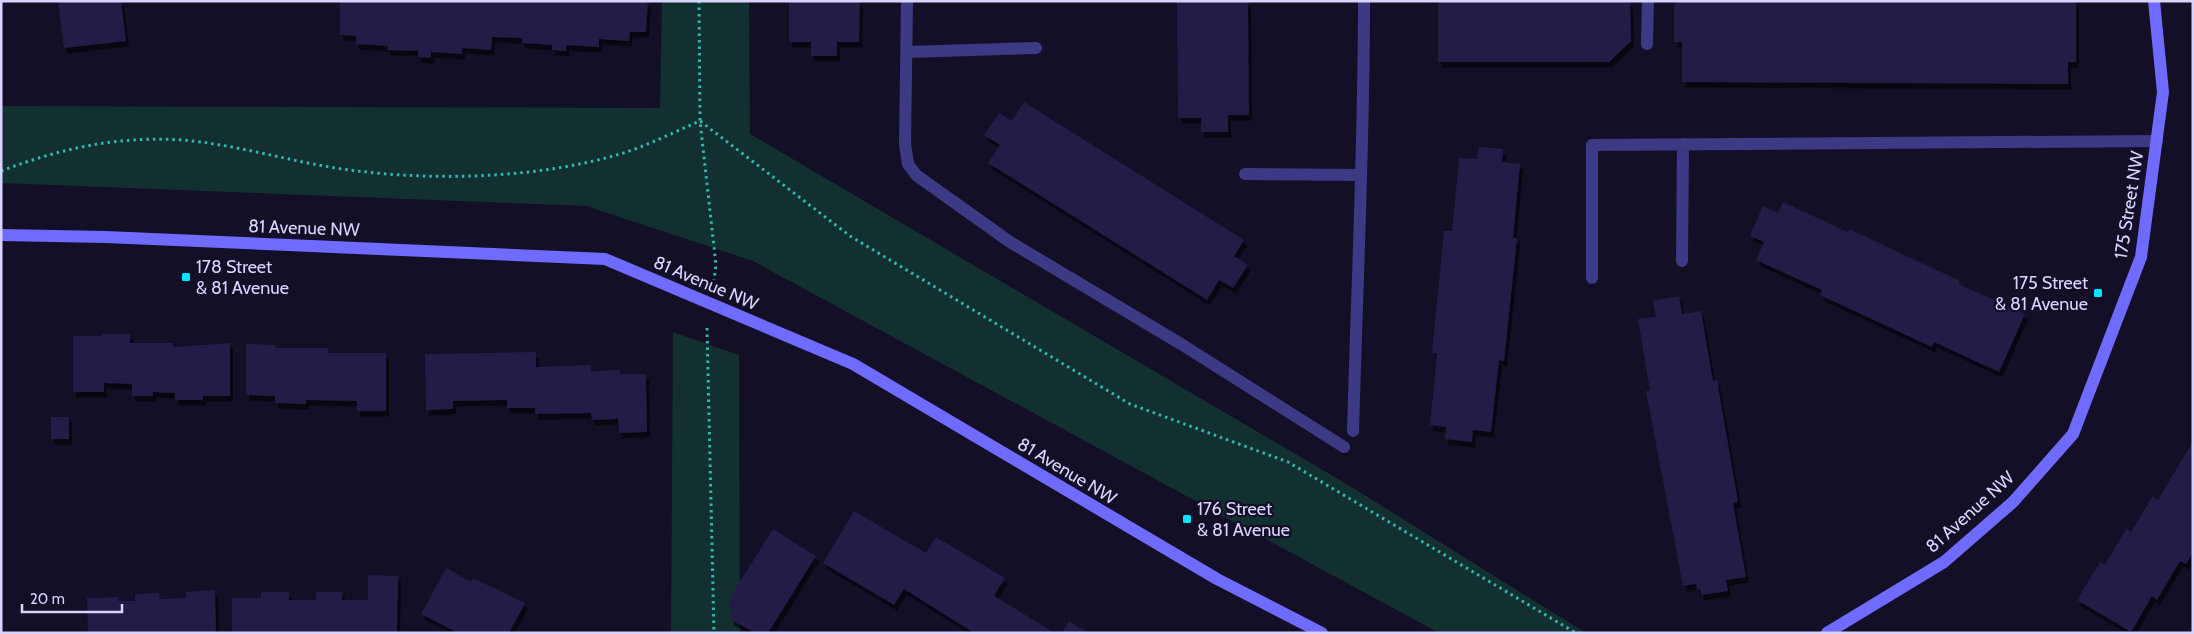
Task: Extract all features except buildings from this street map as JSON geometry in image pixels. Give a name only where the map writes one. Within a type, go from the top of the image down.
[{"type":"street","name":"175 Street NW","points":[[2074,434],[2141,257],[2163,92],[2154,1]]},
{"type":"street","name":"81 Avenue NW","points":[[1,235],[115,237],[605,259],[853,364],[1217,579],[1322,633]]},
{"type":"street","name":"81 Avenue NW","points":[[1827,633],[1944,562],[2013,502],[2074,434]]},
{"type":"lane","points":[[907,1],[904,144],[908,164],[916,175],[1010,242],[1181,344],[1344,447]]},
{"type":"lane","points":[[1353,431],[1360,175],[1364,126],[1364,1]]},
{"type":"lane","points":[[1647,44],[1648,1]]},
{"type":"lane","points":[[907,52],[1036,48]]},
{"type":"lane","points":[[1592,278],[1592,145],[2157,141]]},
{"type":"lane","points":[[1682,261],[1683,144]]},
{"type":"lane","points":[[1245,174],[1360,175]]},
{"type":"path","points":[[1,171],[22,163],[97,142],[152,139],[200,142],[357,171],[481,176],[537,172],[620,154],[700,121],[850,236],[1130,404],[1288,462],[1576,633]]},
{"type":"green space","points":[[662,1],[749,1],[750,134],[1350,486],[1586,633],[1439,633],[753,261],[586,206],[1,183],[1,106],[660,108]]},
{"type":"green space","points":[[673,332],[739,355],[740,633],[671,633]]},
{"type":"place","name":"178 Street & 81 Avenue","points":[[186,277]]},
{"type":"place","name":"175 Street & 81 Avenue","points":[[2098,293]]},
{"type":"place","name":"176 Street & 81 Avenue","points":[[1187,519]]}]
